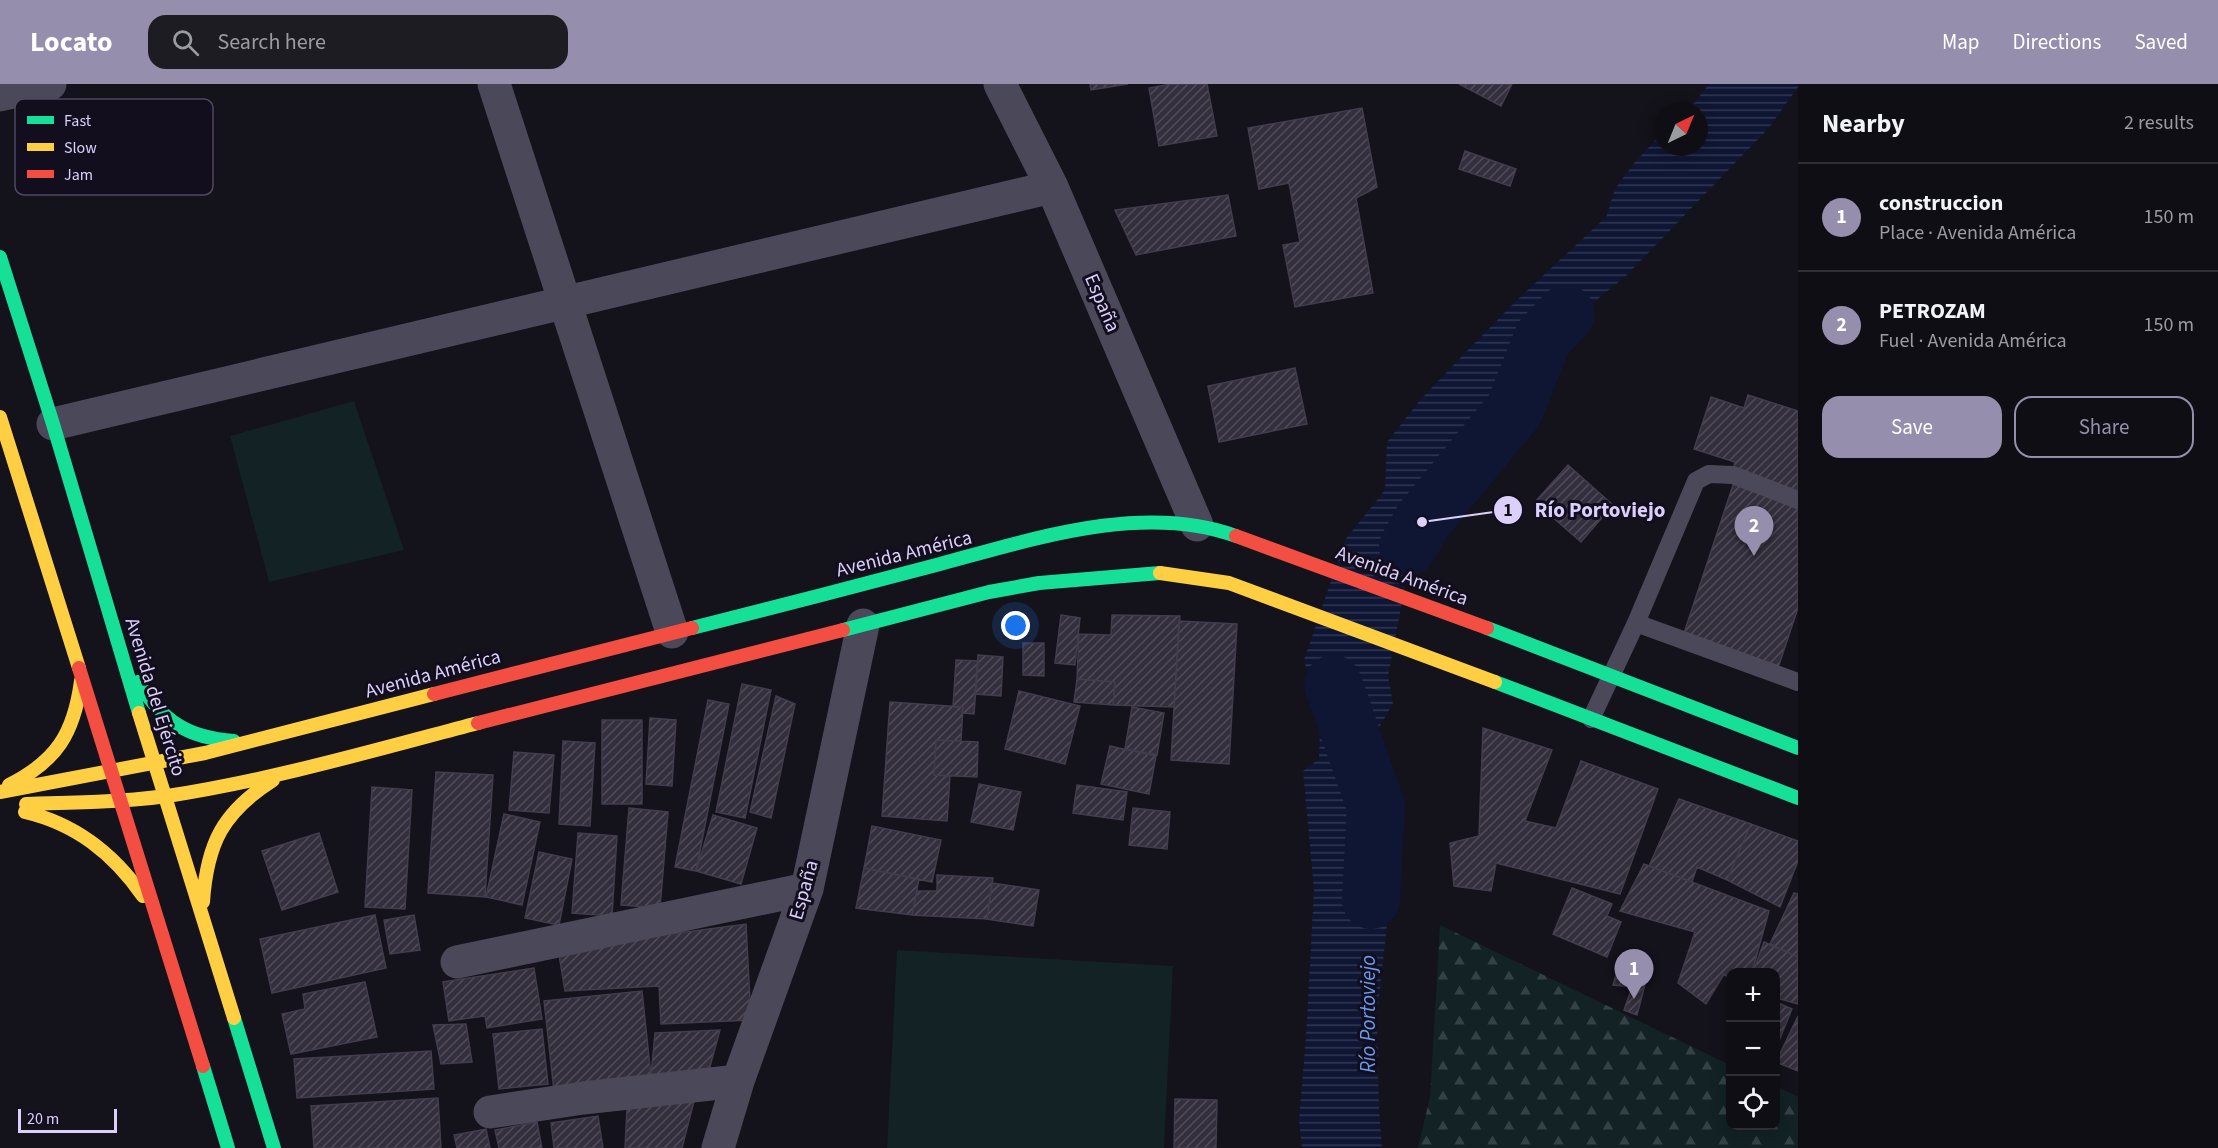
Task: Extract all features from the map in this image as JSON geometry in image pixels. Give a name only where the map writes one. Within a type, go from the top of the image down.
[{"type":"street","points":[[0,95],[50,84]]},
{"type":"street","points":[[494,84],[672,632]]},
{"type":"street","name":"España","points":[[1000,84],[1052,187],[1197,525]]},
{"type":"street","points":[[53,424],[1052,187]]},
{"type":"street","name":"Avenida del Ejército","points":[[0,257],[53,424],[154,764],[274,1148]]},
{"type":"street","points":[[0,417],[161,927],[228,1148]]},
{"type":"street","name":"Avenida América","points":[[0,790],[154,764],[250,742],[672,632],[1074,532],[1143,522],[1197,525],[1233,535],[1491,629],[1798,748]]},
{"type":"street","points":[[6,807],[164,796],[219,787],[288,772],[988,592],[1075,578],[1167,573],[1229,584],[1472,673],[1798,798]]},
{"type":"street","name":"España","points":[[718,1148],[738,1081],[807,889],[863,625]]},
{"type":"street","points":[[119,644],[149,700],[160,714],[176,725],[212,740],[250,742]]},
{"type":"street","points":[[0,790],[33,772],[61,745],[72,726],[82,676]]},
{"type":"street","points":[[202,919],[205,869],[219,830],[234,809],[253,792],[288,772]]},
{"type":"street","points":[[6,807],[51,819],[94,841],[133,880],[161,927]]},
{"type":"street","points":[[457,962],[807,889]]},
{"type":"street","points":[[490,1112],[583,1098],[738,1081]]},
{"type":"lane","points":[[1592,719],[1636,623],[1696,481],[1708,474],[1733,475],[1798,500]]},
{"type":"lane","points":[[1636,623],[1798,682]]},
{"type":"green space","points":[[354,401],[404,550],[269,582],[230,436]]},
{"type":"green space","points":[[1440,925],[1726,1063],[1726,1130],[1780,1130],[1780,1088],[1798,1097],[1798,1148],[1418,1148],[1430,1097]]},
{"type":"green space","points":[[897,950],[1173,966],[1164,1148],[887,1148]]},
{"type":"water","points":[[1709,84],[1798,84],[1768,129],[1626,276],[1588,307],[1557,352],[1507,401],[1459,460],[1449,509],[1409,565],[1388,676],[1393,703],[1379,728],[1365,741],[1354,778],[1364,805],[1396,845],[1377,1015],[1382,1148],[1302,1148],[1299,1120],[1314,890],[1303,771],[1319,759],[1320,723],[1304,660],[1345,540],[1385,490],[1387,442],[1421,399],[1515,302],[1606,217],[1615,189],[1654,142],[1654,156],[1708,156],[1708,102],[1695,102]]},
{"type":"building","points":[[1090,84],[1128,84],[1091,90]]},
{"type":"building","points":[[1171,84],[1207,84],[1217,136],[1159,146],[1149,88]]},
{"type":"building","points":[[1459,84],[1512,84],[1501,106]]},
{"type":"building","points":[[1362,108],[1377,187],[1356,198],[1373,293],[1295,307],[1283,245],[1300,242],[1289,183],[1259,189],[1248,128]]},
{"type":"building","points":[[1465,151],[1516,169],[1510,186],[1459,169]]},
{"type":"building","points":[[1228,195],[1236,236],[1136,255],[1115,210]]},
{"type":"building","points":[[1295,368],[1307,424],[1219,442],[1208,386]]},
{"type":"building","points":[[1748,395],[1798,411],[1798,496],[1732,474],[1735,462],[1694,449],[1711,397],[1744,408]]},
{"type":"building","points":[[1568,465],[1613,505],[1581,542],[1535,502]]},
{"type":"building","points":[[1734,482],[1798,504],[1798,608],[1777,671],[1682,639]]},
{"type":"building","points":[[1061,615],[1080,618],[1075,665],[1055,663]]},
{"type":"building","points":[[1112,615],[1180,616],[1174,707],[1113,705],[1115,682],[1077,679],[1079,634],[1111,635]]},
{"type":"building","points":[[1179,621],[1237,624],[1229,764],[1171,760]]},
{"type":"building","points":[[1023,643],[1044,643],[1044,676],[1023,675]]},
{"type":"building","points":[[978,655],[1003,657],[1001,696],[975,694]]},
{"type":"building","points":[[956,660],[978,661],[974,714],[962,713],[963,707],[953,707]]},
{"type":"building","points":[[1077,679],[1115,682],[1113,705],[1074,702]]},
{"type":"building","points":[[742,684],[771,690],[745,818],[716,812]]},
{"type":"building","points":[[1019,691],[1080,706],[1065,764],[1005,749]]},
{"type":"building","points":[[776,696],[795,704],[771,818],[750,812]]},
{"type":"building","points":[[708,700],[729,704],[696,871],[675,867]]},
{"type":"building","points":[[890,702],[963,707],[961,741],[936,740],[934,775],[950,776],[947,821],[882,816]]},
{"type":"building","points":[[1132,707],[1164,713],[1157,755],[1125,749]]},
{"type":"building","points":[[650,718],[676,720],[672,786],[646,784]]},
{"type":"building","points":[[602,720],[642,720],[642,804],[602,804]]},
{"type":"building","points":[[1483,728],[1552,750],[1525,821],[1556,828],[1581,761],[1658,789],[1620,894],[1496,863],[1491,891],[1454,886],[1450,843],[1479,836]]},
{"type":"building","points":[[936,740],[978,742],[977,777],[934,775]]},
{"type":"building","points":[[563,741],[595,743],[590,826],[559,824]]},
{"type":"building","points":[[1110,746],[1156,756],[1149,794],[1101,784]]},
{"type":"building","points":[[514,752],[554,755],[549,813],[509,810]]},
{"type":"building","points":[[436,772],[493,775],[485,897],[428,893]]},
{"type":"building","points":[[979,784],[1021,792],[1013,830],[971,822]]},
{"type":"building","points":[[1077,785],[1127,792],[1123,820],[1073,813]]},
{"type":"building","points":[[372,787],[412,790],[405,909],[365,907]]},
{"type":"building","points":[[1679,799],[1751,824],[1727,880],[1697,867],[1692,882],[1649,866]]},
{"type":"building","points":[[629,808],[668,812],[660,908],[621,905]]},
{"type":"building","points":[[1133,808],[1170,812],[1167,849],[1129,845]]},
{"type":"building","points":[[504,814],[540,822],[522,905],[486,897]]},
{"type":"building","points":[[713,815],[757,828],[741,884],[696,871]]},
{"type":"building","points":[[1751,824],[1798,841],[1798,861],[1780,907],[1727,880]]},
{"type":"building","points":[[872,826],[941,840],[932,882],[864,868]]},
{"type":"building","points":[[319,833],[338,892],[282,910],[262,851]]},
{"type":"building","points":[[578,833],[617,836],[612,916],[572,913]]},
{"type":"building","points":[[539,852],[572,859],[559,925],[525,918]]},
{"type":"building","points":[[1644,864],[1769,911],[1753,968],[1726,968],[1726,976],[1724,974],[1706,1004],[1678,983],[1695,932],[1620,911]]},
{"type":"building","points":[[864,868],[919,879],[912,915],[856,908]]},
{"type":"building","points":[[937,875],[993,878],[987,919],[912,915],[917,891],[937,891]]},
{"type":"building","points":[[992,883],[1039,890],[1033,926],[987,919]]},
{"type":"building","points":[[1572,888],[1612,904],[1607,916],[1621,922],[1607,957],[1553,934]]},
{"type":"building","points":[[1794,893],[1798,894],[1798,957],[1770,944]]},
{"type":"building","points":[[375,915],[386,968],[272,993],[260,939]]},
{"type":"building","points":[[414,915],[420,950],[390,954],[384,920]]},
{"type":"building","points":[[746,924],[751,1020],[661,1024],[659,986],[565,991],[558,949]]},
{"type":"building","points":[[1764,942],[1798,957],[1798,1004],[1780,999],[1780,968],[1754,968]]},
{"type":"building","points":[[534,968],[542,1019],[487,1028],[485,1016],[449,1021],[443,982]]},
{"type":"building","points":[[1618,968],[1648,973],[1637,1015],[1624,1010],[1632,987],[1613,985]]},
{"type":"building","points":[[365,982],[377,1037],[291,1054],[282,1014],[305,1009],[303,994]]},
{"type":"building","points":[[642,991],[651,1076],[554,1091],[544,1001]]},
{"type":"building","points":[[1780,1004],[1792,1009],[1780,1038]]},
{"type":"building","points":[[1798,1016],[1798,1071],[1780,1064],[1780,1054]]},
{"type":"building","points":[[466,1024],[472,1062],[441,1064],[433,1025]]},
{"type":"building","points":[[542,1029],[548,1084],[499,1089],[493,1034]]},
{"type":"building","points":[[720,1030],[708,1074],[651,1076],[655,1033]]},
{"type":"building","points":[[431,1051],[434,1089],[297,1098],[294,1059]]},
{"type":"building","points":[[438,1098],[441,1148],[314,1148],[311,1106]]},
{"type":"building","points":[[1175,1099],[1217,1100],[1216,1148],[1174,1148]]},
{"type":"building","points":[[694,1101],[682,1148],[625,1148],[627,1109]]},
{"type":"building","points":[[598,1116],[603,1148],[554,1148],[551,1123]]},
{"type":"building","points":[[537,1122],[542,1148],[499,1148],[495,1130]]},
{"type":"building","points":[[486,1129],[490,1148],[457,1148],[454,1135]]},
{"type":"waterway","name":"Río Portoviejo","points":[[1408,547],[1422,522],[1515,409],[1543,338],[1566,314]]},
{"type":"waterway","name":"Río Portoviejo","points":[[1333,684],[1376,806],[1371,900]]},
{"type":"traffic: fast","points":[[0,257],[53,424],[139,713]]},
{"type":"traffic: fast","points":[[692,628],[998,548],[1078,530],[1119,524],[1159,522],[1198,526],[1236,536]]},
{"type":"traffic: fast","points":[[843,630],[989,592],[1039,583],[1160,573]]},
{"type":"traffic: fast","points":[[1487,628],[1798,748]]},
{"type":"traffic: fast","points":[[138,682],[157,707],[178,725],[203,736],[234,741]]},
{"type":"traffic: fast","points":[[1495,682],[1798,798]]},
{"type":"traffic: fast","points":[[234,1018],[274,1148]]},
{"type":"traffic: fast","points":[[203,1066],[228,1148]]},
{"type":"traffic: slow","points":[[0,417],[79,668]]},
{"type":"traffic: slow","points":[[1160,573],[1229,583],[1495,682]]},
{"type":"traffic: slow","points":[[9,785],[40,766],[60,744],[74,716],[81,681]]},
{"type":"traffic: slow","points":[[0,792],[205,753],[434,694]]},
{"type":"traffic: slow","points":[[139,713],[234,1018]]},
{"type":"traffic: slow","points":[[26,804],[132,800],[167,796],[245,782],[323,764],[478,723]]},
{"type":"traffic: slow","points":[[203,902],[209,863],[221,831],[242,804],[273,780]]},
{"type":"traffic: slow","points":[[25,812],[61,824],[92,842],[119,866],[143,896]]},
{"type":"traffic: jam","points":[[1236,536],[1487,628]]},
{"type":"traffic: jam","points":[[434,694],[692,628]]},
{"type":"traffic: jam","points":[[478,723],[843,630]]},
{"type":"traffic: jam","points":[[79,668],[203,1066]]},
{"type":"place","name":"Río Portoviejo","points":[[1422,522]]},
{"type":"place","name":"PETROZAM","points":[[1754,556]]},
{"type":"place","name":"construccion","points":[[1634,999]]}]
